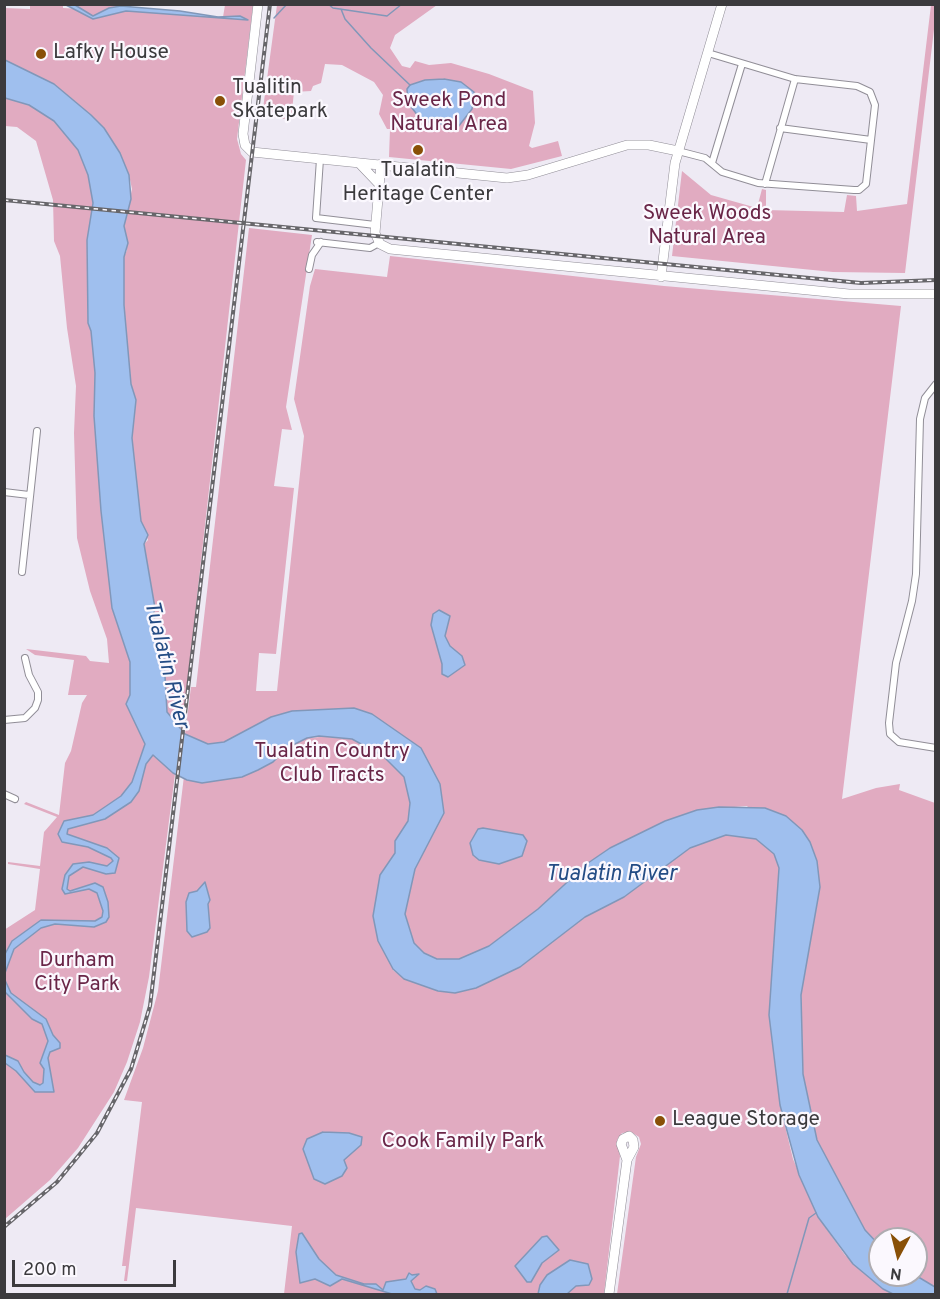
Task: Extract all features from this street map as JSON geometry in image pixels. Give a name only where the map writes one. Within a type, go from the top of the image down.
[{"type":"main road","points":[[258,4],[244,125],[244,142],[249,150],[258,153],[510,178],[627,145],[650,145],[678,151]]},
{"type":"main road","points":[[661,277],[672,181],[678,151],[722,4]]},
{"type":"main road","points":[[357,162],[371,172],[379,184]]},
{"type":"main road","points":[[381,164],[375,225],[379,243],[386,248],[661,277],[871,295],[936,294]]},
{"type":"main road","points":[[609,1294],[627,1160]]},
{"type":"street","points":[[678,151],[697,155],[728,174],[765,184],[807,184],[854,190],[863,188],[866,184],[875,105],[872,95],[865,88],[795,79],[708,53]]},
{"type":"street","points":[[712,163],[742,64]]},
{"type":"street","points":[[765,184],[795,79]]},
{"type":"street","points":[[780,128],[871,140]]},
{"type":"street","points":[[320,159],[316,218],[375,225]]},
{"type":"street","points":[[309,269],[312,255],[319,242],[370,248],[379,243]]},
{"type":"street","points":[[936,384],[925,399],[920,419],[916,574],[912,601],[896,663],[889,723],[890,734],[899,742],[936,748]]},
{"type":"street","points":[[22,572],[37,431]]},
{"type":"street","points":[[4,492],[29,495]]},
{"type":"street","points":[[4,720],[25,718],[35,708],[38,700],[38,692],[29,675],[25,658]]},
{"type":"street","points":[[4,794],[15,799]]},
{"type":"green space","points":[[30,4],[63,5],[63,8],[81,9],[75,5],[131,4],[131,8],[109,8],[223,17],[225,5],[253,5],[237,139],[241,154],[246,160],[182,730],[167,712],[165,702],[164,658],[158,625],[153,616],[155,608],[144,544],[148,540],[141,521],[132,438],[136,400],[131,384],[124,305],[124,257],[127,250],[124,226],[132,189],[120,153],[104,128],[54,84],[5,60],[4,8],[30,9]]},
{"type":"green space","name":"Sweek Pond Natural Area","points":[[277,5],[437,5],[395,35],[390,48],[402,66],[410,68],[415,61],[429,65],[451,63],[489,74],[533,91],[535,123],[529,146],[532,148],[558,141],[562,156],[511,169],[389,157],[390,129],[387,129],[379,114],[383,95],[374,82],[342,65],[325,64],[321,83],[313,86],[311,91],[294,92],[291,120],[262,116]]},
{"type":"green space","name":"Sweek Woods Natural Area","points":[[931,5],[935,5],[935,21],[905,273],[833,272],[672,256],[682,171],[711,195],[757,208],[762,189],[766,190],[766,210],[844,212],[847,195],[856,196],[857,211],[907,204]]},
{"type":"green space","name":"Durham City Park","points":[[5,98],[29,105],[54,121],[78,150],[88,175],[93,203],[87,240],[88,323],[91,331],[95,373],[94,416],[112,608],[130,661],[130,695],[126,704],[145,741],[144,747],[175,774],[149,977],[140,1022],[127,1062],[114,1092],[78,1148],[50,1180],[5,1219],[4,930],[35,910],[40,869],[8,864],[8,862],[40,866],[44,832],[57,817],[24,804],[26,802],[59,815],[65,763],[71,751],[82,703],[87,695],[68,695],[74,660],[35,655],[26,649],[86,656],[90,661],[109,663],[107,639],[90,591],[77,538],[74,433],[76,386],[67,328],[60,256],[54,241],[53,200],[36,141],[17,127],[5,126]]},
{"type":"green space","points":[[249,228],[312,235],[286,407],[292,430],[282,429],[274,486],[294,488],[276,654],[259,653],[256,691],[277,691],[304,436],[294,399],[310,286],[315,269],[387,277],[390,256],[664,286],[901,306],[842,799],[876,788],[900,784],[899,790],[935,803],[935,1287],[928,1283],[928,1227],[868,1227],[868,1233],[817,1140],[803,1074],[801,995],[820,887],[747,806],[697,810],[665,821],[610,848],[588,863],[538,909],[489,946],[459,959],[437,959],[393,970],[404,979],[438,991],[455,993],[476,988],[520,967],[585,917],[624,897],[690,848],[726,835],[756,839],[775,855],[779,868],[769,1015],[780,1105],[793,1159],[818,1217],[845,1255],[868,1276],[868,1287],[881,1287],[893,1294],[617,1294],[636,1157],[641,1144],[639,1137],[631,1132],[622,1133],[617,1140],[620,1156],[604,1294],[284,1294],[292,1226],[136,1208],[127,1281],[124,1281],[126,1266],[122,1266],[142,1102],[124,1100],[143,1048],[158,991],[184,776],[242,777],[273,762],[287,748],[307,738],[333,736],[352,739],[383,756],[404,777],[410,797],[412,784],[384,755],[352,738],[271,717],[224,742],[208,744],[185,734],[191,687],[196,687]]},
{"type":"water","points":[[66,5],[75,5],[93,16],[109,8],[121,6],[218,17],[240,16],[248,20],[126,11],[93,19]]},
{"type":"water","name":"Tualatin River","points":[[5,60],[54,84],[91,115],[104,128],[120,153],[129,175],[131,199],[124,226],[128,243],[124,257],[124,305],[131,384],[136,400],[132,438],[141,521],[148,535],[144,544],[155,608],[153,616],[158,625],[164,658],[167,712],[185,734],[208,744],[224,742],[271,717],[292,711],[354,708],[372,714],[421,748],[440,784],[444,813],[415,869],[405,914],[414,943],[424,953],[437,959],[459,959],[489,946],[538,909],[588,863],[610,848],[665,821],[697,810],[719,807],[765,808],[786,816],[802,830],[810,842],[817,861],[820,887],[801,995],[803,1074],[817,1140],[868,1233],[868,1276],[853,1264],[818,1217],[799,1175],[780,1105],[769,1015],[779,868],[774,854],[756,839],[726,835],[690,848],[624,897],[585,917],[520,967],[476,988],[455,993],[438,991],[404,979],[393,969],[378,941],[373,916],[380,875],[395,853],[395,841],[408,821],[410,803],[404,777],[383,756],[352,739],[319,736],[307,738],[287,748],[273,762],[242,777],[202,783],[187,780],[173,773],[153,755],[146,764],[139,791],[131,802],[105,819],[68,829],[67,834],[107,848],[119,858],[115,873],[106,874],[83,867],[69,876],[67,889],[70,891],[95,883],[103,887],[108,902],[109,917],[106,922],[94,927],[55,924],[41,928],[14,949],[5,973],[5,954],[12,941],[41,920],[95,921],[102,917],[103,911],[97,893],[89,889],[65,894],[62,889],[65,875],[73,864],[89,862],[107,866],[113,861],[88,847],[62,842],[58,834],[64,821],[93,815],[121,796],[132,782],[145,744],[126,704],[130,695],[130,662],[112,608],[101,511],[94,416],[95,373],[91,331],[88,323],[87,240],[93,203],[88,175],[78,150],[54,121],[29,105],[5,98]]},
{"type":"water","points":[[444,79],[461,82],[474,92],[472,109],[458,127],[429,122],[419,117],[408,103],[407,89],[410,85],[425,80]]},
{"type":"water","points":[[439,610],[450,616],[445,636],[450,646],[462,656],[465,665],[448,677],[442,674],[442,664],[431,625],[433,614]]},
{"type":"water","points":[[478,829],[523,835],[527,841],[522,856],[499,864],[479,860],[473,855],[470,843]]},
{"type":"water","points":[[205,882],[210,900],[208,904],[210,928],[207,932],[192,937],[187,931],[186,902],[189,893],[197,891]]},
{"type":"water","points":[[4,978],[11,993],[46,1019],[53,1035],[60,1043],[60,1048],[50,1052],[48,1058],[54,1092],[35,1092],[16,1071],[5,1063],[5,1055],[18,1061],[33,1082],[40,1085],[43,1083],[44,1069],[40,1063],[48,1041],[42,1024],[32,1019],[5,992]]},
{"type":"water","points":[[323,1132],[349,1133],[362,1137],[361,1145],[344,1160],[347,1168],[342,1176],[325,1184],[314,1179],[303,1149],[307,1139]]},
{"type":"water","points":[[302,1233],[319,1259],[336,1275],[364,1284],[376,1284],[383,1290],[386,1282],[406,1279],[409,1273],[419,1274],[411,1281],[415,1289],[420,1290],[426,1286],[435,1289],[437,1294],[392,1294],[342,1279],[330,1286],[315,1279],[300,1283],[296,1252],[299,1234]]},
{"type":"water","points":[[547,1236],[559,1250],[542,1263],[531,1282],[527,1282],[515,1266],[542,1237]]},
{"type":"water","points":[[570,1260],[588,1264],[592,1279],[589,1285],[576,1286],[567,1294],[538,1294],[540,1285],[547,1275]]},
{"type":"water","name":"Tualatin River","points":[[928,1283],[935,1287],[935,1294],[893,1294],[881,1287],[928,1287]]},
{"type":"waterway","points":[[274,18],[287,4]]},
{"type":"waterway","points":[[328,4],[333,8],[387,16],[402,4]]},
{"type":"waterway","points":[[341,9],[345,19],[371,48],[410,85]]},
{"type":"waterway","points":[[787,1294],[809,1218],[816,1213]]},
{"type":"railway","points":[[4,1227],[57,1182],[97,1133],[131,1069],[150,1006],[270,4]]},
{"type":"railway","points":[[4,200],[861,283],[936,280]]},
{"type":"place","name":"Lafky House","points":[[41,54]]},
{"type":"place","name":"Tualitin Skatepark","points":[[220,101]]},
{"type":"place","name":"Tualatin Heritage Center","points":[[418,150]]},
{"type":"place","name":"League Storage","points":[[660,1121]]},
{"type":"park label","name":"Tualatin Country Club Tracts","points":[[332,765]]},
{"type":"park label","name":"Cook Family Park","points":[[463,1143]]}]
